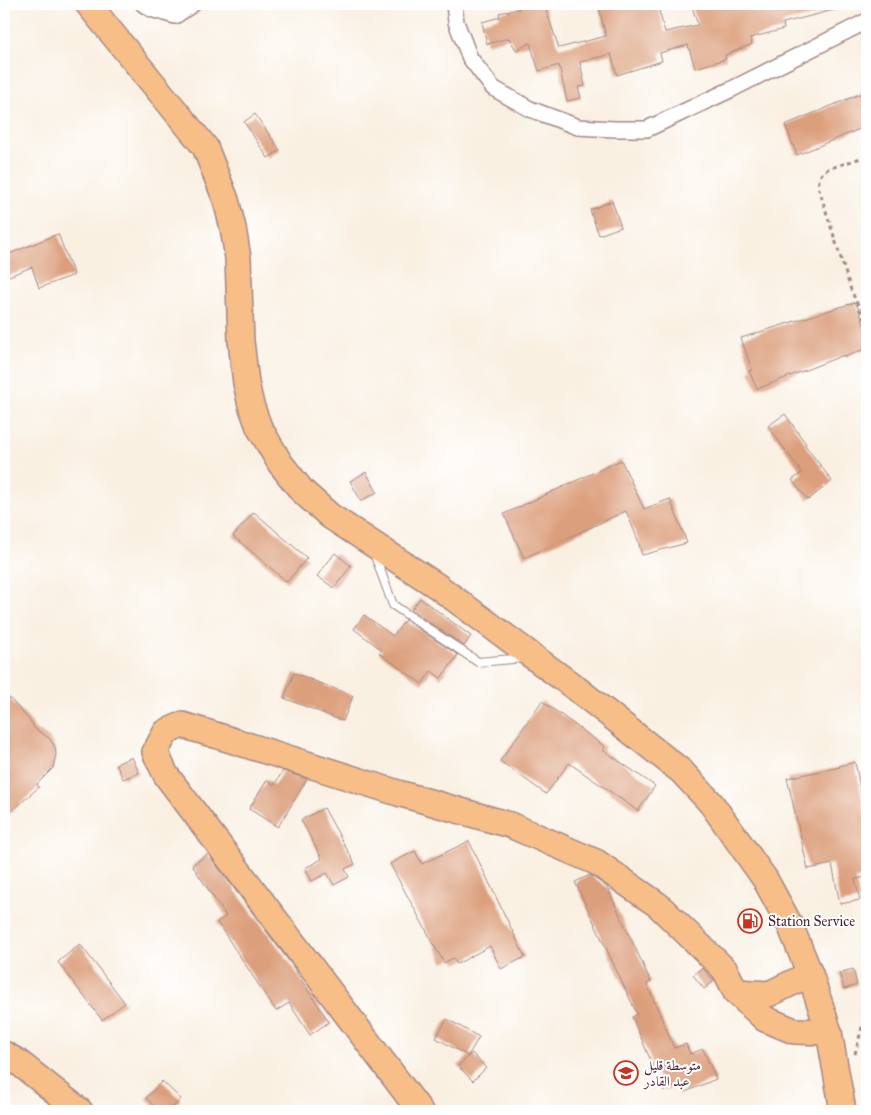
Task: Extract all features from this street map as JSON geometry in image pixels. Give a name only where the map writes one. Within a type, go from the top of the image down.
[{"type":"main road","points":[[88,4],[205,147],[226,200],[233,228],[238,258],[241,341],[250,405],[259,427],[280,463],[302,491],[330,516],[437,586],[577,689],[681,771],[711,803],[765,879],[790,925],[810,974],[829,1032],[842,1111]]},
{"type":"main road","points":[[420,1111],[166,775],[155,752],[166,732],[182,725],[212,734],[398,793],[510,825],[596,862],[658,905],[724,970],[736,992],[766,1019],[794,1031],[829,1032]]},
{"type":"main road","points":[[736,992],[769,994],[810,974]]},
{"type":"main road","points":[[4,1054],[18,1062],[80,1111]]},
{"type":"street","points":[[143,4],[151,9],[175,16],[193,4]]},
{"type":"street","points":[[454,4],[456,22],[470,58],[493,88],[530,109],[578,127],[596,128],[647,129],[732,89],[867,21]]},
{"type":"lane","points":[[369,542],[393,605],[478,662],[534,658]]},
{"type":"path","points":[[867,156],[825,170],[820,176],[818,186],[851,290],[867,325]]},
{"type":"building","points":[[527,4],[544,4],[559,48],[606,36],[598,4],[657,4],[665,32],[698,25],[691,4],[837,4],[838,9],[783,23],[784,29],[750,38],[752,44],[725,55],[726,59],[695,68],[688,45],[660,53],[662,61],[617,75],[611,54],[580,62],[585,86],[578,87],[581,98],[567,101],[559,65],[539,71],[530,43],[516,50],[509,38],[487,44],[482,22],[500,17],[499,13],[519,9],[518,7]]},
{"type":"building","points":[[867,91],[867,126],[797,155],[785,125]]},
{"type":"building","points":[[255,114],[280,150],[268,158],[244,122]]},
{"type":"building","points":[[612,201],[621,227],[599,235],[590,210]]},
{"type":"building","points":[[58,234],[74,275],[39,288],[32,267],[4,278],[4,256]]},
{"type":"building","points":[[856,302],[867,333],[867,348],[757,389],[749,371],[752,370],[741,338]]},
{"type":"building","points":[[785,414],[832,481],[808,500],[792,480],[802,473],[768,426]]},
{"type":"building","points":[[621,460],[644,509],[670,499],[687,543],[642,555],[626,511],[524,558],[504,514]]},
{"type":"building","points":[[366,472],[377,492],[361,501],[350,481]]},
{"type":"building","points":[[254,512],[307,558],[287,582],[233,536]]},
{"type":"building","points":[[335,553],[351,566],[334,588],[317,576]]},
{"type":"building","points":[[420,598],[471,636],[464,646],[411,610]]},
{"type":"building","points":[[364,615],[393,636],[405,620],[458,655],[441,678],[431,671],[422,684],[379,653],[382,650],[354,629]]},
{"type":"building","points":[[294,673],[353,696],[343,721],[284,698]]},
{"type":"building","points":[[4,692],[32,723],[34,728],[49,738],[55,747],[56,754],[53,768],[37,784],[39,787],[11,812],[4,804]]},
{"type":"building","points":[[542,701],[605,747],[603,750],[655,786],[638,811],[569,763],[546,794],[500,761]]},
{"type":"building","points":[[132,757],[139,773],[123,779],[116,764]]},
{"type":"building","points":[[855,762],[867,824],[867,877],[855,879],[860,900],[840,904],[832,864],[808,869],[787,778]]},
{"type":"building","points":[[283,771],[307,779],[278,827],[249,809],[267,780],[274,785]]},
{"type":"building","points":[[324,808],[355,864],[345,869],[349,877],[334,885],[327,873],[312,881],[305,868],[322,859],[301,820]]},
{"type":"building","points":[[469,841],[525,957],[501,969],[490,946],[457,964],[453,958],[444,963],[390,864],[415,851],[422,864]]},
{"type":"building","points":[[208,854],[291,964],[329,1022],[310,1035],[289,1003],[276,1011],[217,922],[226,916],[192,865]]},
{"type":"building","points":[[590,875],[607,887],[651,982],[647,984],[674,1048],[686,1044],[690,1054],[703,1049],[716,1079],[685,1092],[682,1083],[664,1091],[632,1017],[637,1014],[575,882]]},
{"type":"building","points":[[80,944],[125,1003],[102,1020],[58,962]]},
{"type":"building","points":[[702,968],[714,981],[704,989],[693,975]]},
{"type":"building","points":[[853,969],[857,985],[844,989],[839,973]]},
{"type":"building","points":[[447,1019],[479,1037],[468,1056],[436,1038]]},
{"type":"building","points":[[472,1053],[486,1068],[473,1081],[458,1066]]},
{"type":"building","points":[[162,1081],[181,1099],[169,1111],[159,1111],[146,1098]]},
{"type":"place","name":"Station Service","points":[[750,921]]},
{"type":"place","name":"متوسطة قليل عبد القادر","points":[[626,1073]]}]
